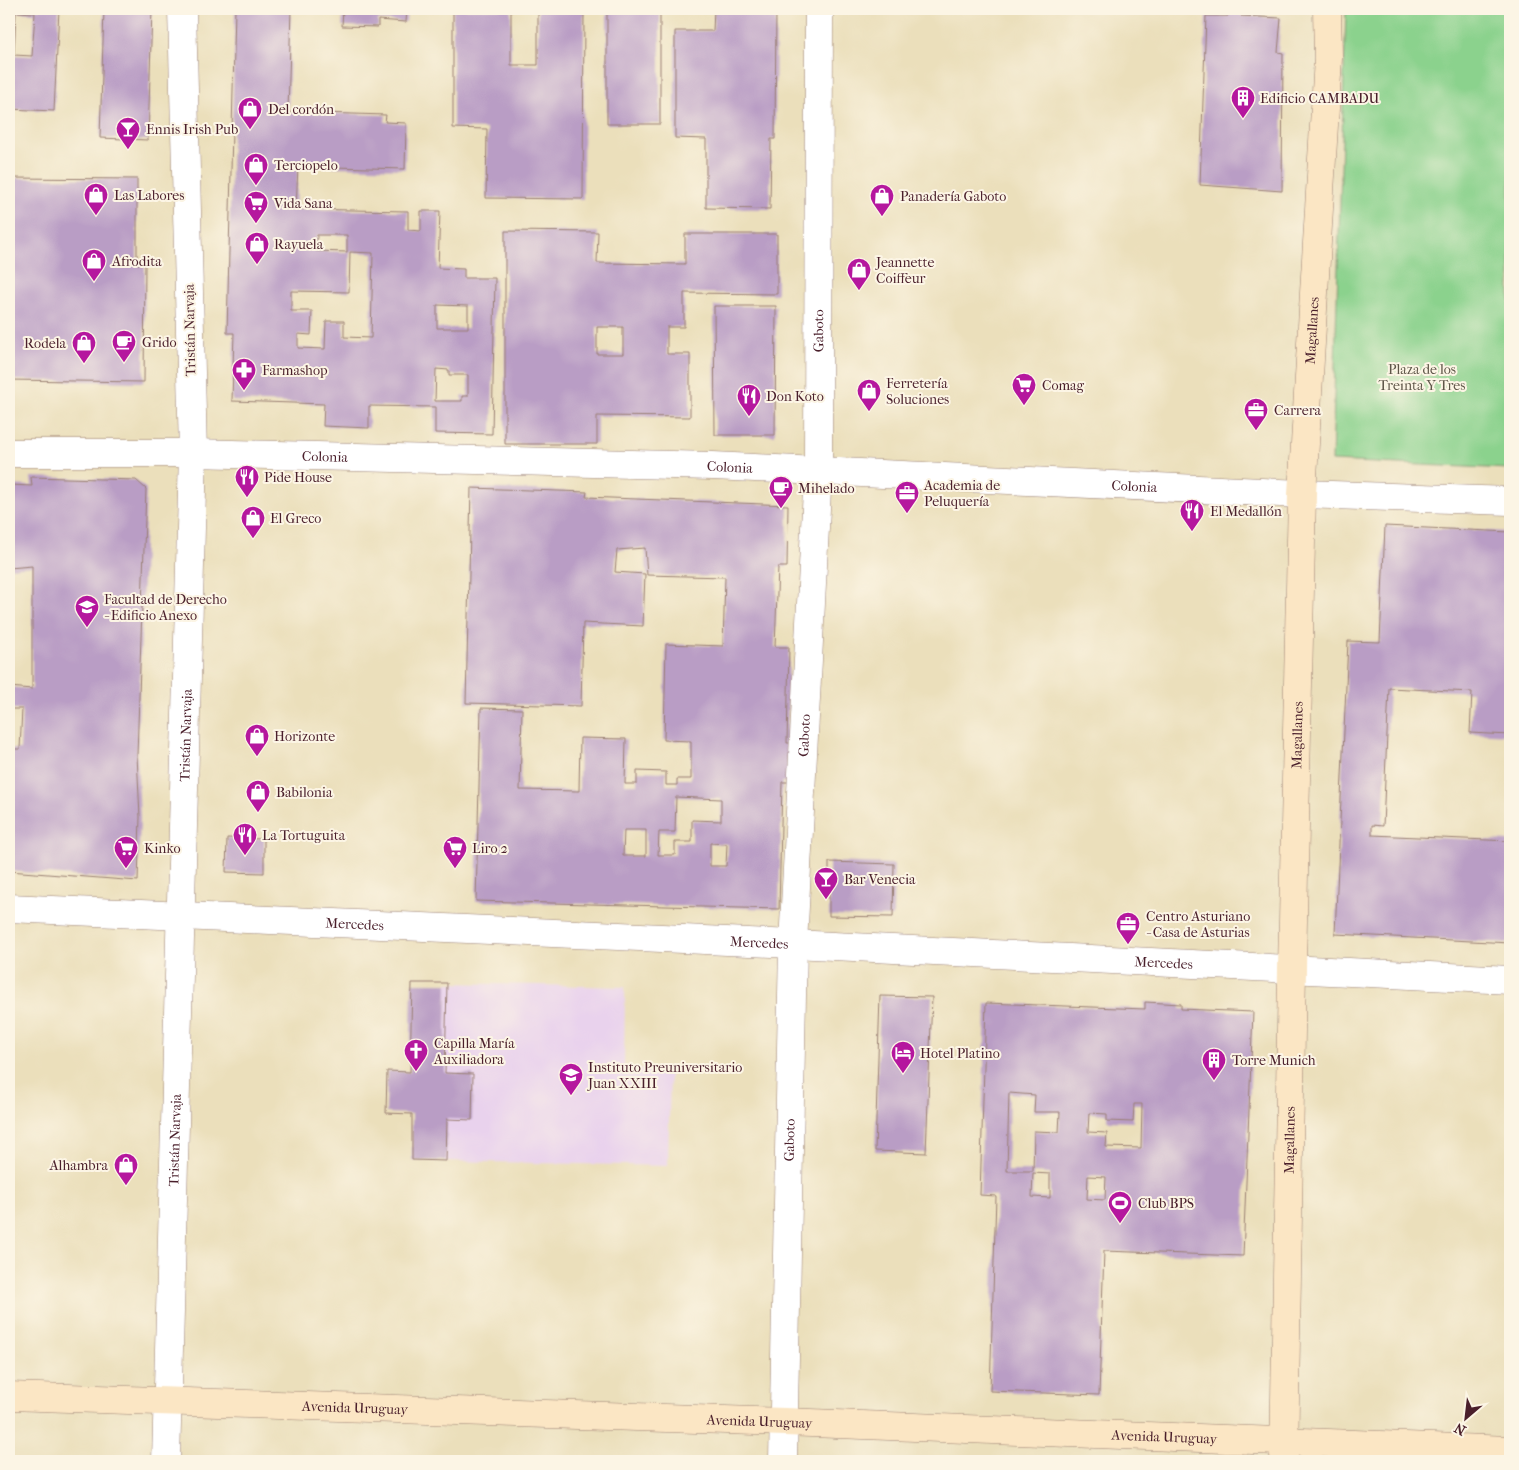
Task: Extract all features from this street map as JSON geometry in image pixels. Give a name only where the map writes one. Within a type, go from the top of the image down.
[{"type":"street","name":"Tristán Narvaja","points":[[166,1461],[193,453],[182,9]]},
{"type":"street","name":"Gaboto","points":[[783,1461],[793,944],[818,471],[818,9]]},
{"type":"street","name":"Magallanes","points":[[1285,1451],[1292,969],[1302,494],[1328,58],[1327,9]]},
{"type":"street","name":"Colonia","points":[[9,454],[193,453],[693,466],[1302,494],[1510,501]]},
{"type":"street","name":"Mercedes","points":[[9,908],[793,944],[1510,980]]},
{"type":"street","name":"Avenida Uruguay","points":[[9,1396],[785,1422],[1285,1451],[1510,1450]]},
{"type":"shaded area","name":"Instituto Preuniversitario Juan XXIII","points":[[447,983],[625,987],[624,1068],[670,1070],[668,1166],[446,1161],[447,1119],[472,1119],[473,1074],[445,1073]]},
{"type":"green space","name":"Plaza de los Treinta Y Tres","points":[[1346,9],[1510,9],[1510,469],[1332,461]]},
{"type":"building","points":[[9,9],[59,9],[54,111],[9,109]],"holes":[[[16,12],[35,13],[32,56],[14,55]]]},
{"type":"building","points":[[104,9],[152,9],[148,140],[100,138]]},
{"type":"building","points":[[235,9],[291,9],[288,112],[386,115],[385,122],[406,123],[405,169],[298,166],[296,209],[408,211],[408,230],[421,231],[421,211],[440,211],[438,268],[464,269],[464,278],[495,278],[492,434],[435,433],[435,407],[369,406],[369,428],[323,426],[324,404],[232,401],[234,333],[227,333]],"holes":[[[317,235],[347,235],[347,252],[316,251]],[[350,252],[373,253],[371,338],[344,337],[344,321],[326,321],[325,349],[298,348],[298,334],[311,335],[312,311],[291,311],[291,291],[349,292]],[[437,305],[468,306],[468,328],[437,328]],[[436,369],[449,370],[449,375],[468,375],[468,396],[462,396],[462,401],[435,401]]]},
{"type":"building","points":[[343,9],[407,9],[406,22],[378,20],[378,27],[342,26]]},
{"type":"building","points":[[453,9],[511,9],[511,65],[538,65],[538,9],[584,9],[583,199],[486,198],[487,129],[453,128]]},
{"type":"building","points":[[607,9],[660,9],[660,124],[607,124]]},
{"type":"building","points":[[714,9],[776,9],[775,139],[771,139],[770,209],[706,208],[706,139],[675,138],[675,31],[713,31]]},
{"type":"building","name":"Edificio CAMBADU","points":[[1227,11],[1242,13],[1241,16],[1281,18],[1278,52],[1283,53],[1282,191],[1200,185],[1206,16],[1228,16]]},
{"type":"building","points":[[9,178],[137,179],[137,264],[145,264],[144,382],[9,380]]},
{"type":"building","points":[[505,231],[598,232],[597,263],[685,264],[685,234],[777,234],[777,294],[684,293],[684,327],[667,327],[667,354],[690,354],[690,417],[597,416],[597,444],[505,444]],"holes":[[[597,327],[623,327],[623,354],[597,354]]]},
{"type":"building","points":[[714,306],[776,306],[775,435],[715,435]]},
{"type":"building","points":[[31,477],[136,480],[146,489],[137,755],[140,817],[138,881],[9,871],[9,749],[20,749],[22,709],[9,709],[9,687],[32,689],[32,566],[9,568],[9,485],[32,486]]},
{"type":"building","points":[[471,488],[587,492],[586,497],[788,505],[787,567],[778,567],[775,647],[789,647],[787,743],[792,743],[791,782],[782,782],[779,909],[476,901],[481,708],[522,709],[520,790],[579,791],[580,738],[626,739],[625,784],[637,784],[637,771],[666,772],[666,785],[677,785],[677,779],[691,779],[691,741],[664,740],[666,644],[723,646],[725,577],[647,575],[645,548],[617,550],[615,572],[645,574],[643,626],[583,623],[581,706],[466,703]],"holes":[[[676,797],[721,799],[721,821],[692,820],[692,842],[675,842],[675,855],[658,855],[659,832],[675,832]],[[624,830],[646,830],[646,856],[623,856]],[[710,843],[727,844],[726,866],[710,866]]]},
{"type":"building","points":[[1385,526],[1510,532],[1510,735],[1470,733],[1472,692],[1389,688],[1383,826],[1372,825],[1372,835],[1510,841],[1510,943],[1335,934],[1348,641],[1380,642]]},
{"type":"building","name":"La Tortuguita","points":[[227,838],[264,839],[264,873],[226,872]]},
{"type":"building","points":[[829,862],[894,864],[893,917],[829,916]]},
{"type":"building","name":"Capilla María Auxiliadora","points":[[412,983],[447,983],[445,1073],[473,1074],[472,1120],[447,1119],[446,1161],[412,1160],[412,1114],[386,1113],[387,1071],[410,1072]]},
{"type":"building","name":"Hotel Platino","points":[[880,996],[932,997],[926,1153],[875,1151]]},
{"type":"building","name":"Club BPS","points":[[1145,1002],[1181,1004],[1181,1009],[1253,1012],[1243,1256],[1104,1251],[1099,1395],[990,1391],[996,1196],[980,1195],[986,1003],[1145,1009]],"holes":[[[1009,1093],[1035,1095],[1034,1112],[1060,1112],[1059,1132],[1034,1131],[1033,1171],[1007,1171]],[[1134,1104],[1142,1104],[1141,1148],[1106,1147],[1107,1133],[1088,1132],[1089,1113],[1107,1114],[1107,1121],[1133,1122]],[[1033,1173],[1050,1174],[1050,1198],[1032,1197]],[[1088,1176],[1106,1177],[1105,1200],[1087,1199]]]},
{"type":"place","name":"Edificio CAMBADU","points":[[1243,119]]},
{"type":"place","name":"Del cordón","points":[[250,130]]},
{"type":"place","name":"Ennis Irish Pub","points":[[128,150]]},
{"type":"place","name":"Terciopelo","points":[[256,186]]},
{"type":"place","name":"Las Labores","points":[[96,216]]},
{"type":"place","name":"Panadería Gaboto","points":[[882,217]]},
{"type":"place","name":"Vida Sana","points":[[256,224]]},
{"type":"place","name":"Rayuela","points":[[257,265]]},
{"type":"place","name":"Afrodita","points":[[94,282]]},
{"type":"place","name":"Jeannette Coiffeur","points":[[859,291]]},
{"type":"place","name":"Grido","points":[[124,363]]},
{"type":"place","name":"Rodela","points":[[84,364]]},
{"type":"place","name":"Farmashop","points":[[244,391]]},
{"type":"place","name":"Comag","points":[[1024,406]]},
{"type":"place","name":"Ferretería Soluciones","points":[[869,412]]},
{"type":"place","name":"Don Koto","points":[[749,417]]},
{"type":"place","name":"Carrera","points":[[1256,431]]},
{"type":"place","name":"Pide House","points":[[247,498]]},
{"type":"place","name":"Mihelado","points":[[781,509]]},
{"type":"place","name":"Academia de Peluquería","points":[[907,514]]},
{"type":"place","name":"El Medallón","points":[[1192,532]]},
{"type":"place","name":"El Greco","points":[[253,539]]},
{"type":"place","name":"Facultad de Derecho - Edificio Anexo","points":[[87,628]]},
{"type":"place","name":"Horizonte","points":[[257,757]]},
{"type":"place","name":"Babilonia","points":[[258,813]]},
{"type":"place","name":"La Tortuguita","points":[[245,856]]},
{"type":"place","name":"Kinko","points":[[126,869]]},
{"type":"place","name":"Liro 2","points":[[455,869]]},
{"type":"place","name":"Bar Venecia","points":[[826,900]]},
{"type":"place","name":"Centro Asturiano - Casa de Asturias","points":[[1128,945]]},
{"type":"place","name":"Capilla María Auxiliadora","points":[[416,1072]]},
{"type":"place","name":"Hotel Platino","points":[[903,1074]]},
{"type":"place","name":"Torre Munich","points":[[1214,1081]]},
{"type":"place","name":"Instituto Preuniversitario Juan XXIII","points":[[571,1096]]},
{"type":"place","name":"Alhambra","points":[[126,1186]]},
{"type":"place","name":"Club BPS","points":[[1120,1224]]}]
